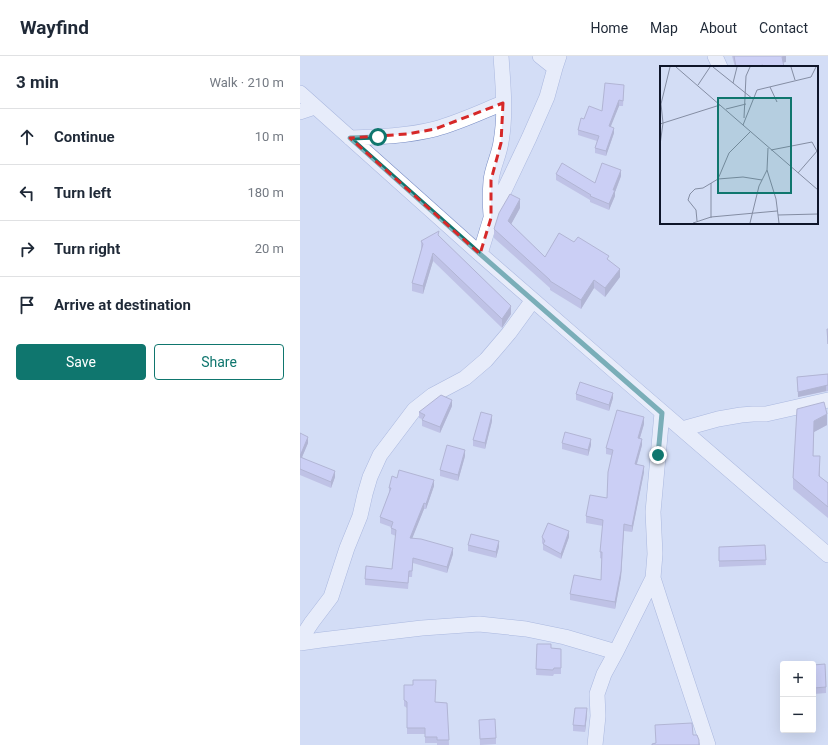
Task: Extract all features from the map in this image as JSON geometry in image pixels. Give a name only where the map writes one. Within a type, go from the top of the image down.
[{"type":"street","points":[[491,218],[491,180],[501,143],[504,92],[501,56]]},
{"type":"street","points":[[480,254],[491,218],[547,97],[557,62],[540,56]]},
{"type":"street","points":[[715,56],[720,66]]},
{"type":"street","points":[[300,93],[480,254],[828,555]]},
{"type":"street","points":[[350,138],[386,137],[435,129],[503,103]]},
{"type":"street","points":[[300,112],[315,107]]},
{"type":"street","points":[[300,642],[312,622],[331,597],[347,548],[360,516],[370,477],[380,455],[414,410],[433,395],[465,378],[486,360],[509,333],[533,300]]},
{"type":"street","points":[[682,429],[718,419],[741,415],[766,414],[828,400]]},
{"type":"street","points":[[595,745],[598,716],[597,694],[604,674],[653,578],[655,554],[653,512],[662,413]]},
{"type":"street","points":[[653,578],[708,745]]},
{"type":"street","points":[[300,642],[422,628],[479,624],[526,629],[565,637],[616,652]]},
{"type":"highlighted area","points":[[503,103],[501,143],[491,180],[491,218],[480,254],[350,138],[407,134],[435,129]]},
{"type":"building","points":[[734,56],[786,56],[782,57],[784,66],[736,66]]},
{"type":"building","points":[[605,83],[624,85],[623,101],[619,100],[609,126],[614,128],[606,151],[595,148],[599,136],[578,130],[581,118],[584,119],[589,106],[602,111]]},
{"type":"building","points":[[562,163],[595,183],[602,163],[621,170],[609,204],[590,196],[591,195],[556,174]]},
{"type":"building","points":[[510,194],[520,199],[508,221],[545,257],[559,233],[574,242],[578,237],[609,256],[607,259],[620,269],[605,288],[594,280],[581,300],[550,281],[494,229],[499,213]]},
{"type":"building","points":[[439,231],[438,235],[511,306],[502,319],[433,253],[423,286],[412,283],[423,244],[421,241]]},
{"type":"building","points":[[828,374],[828,385],[798,392],[797,377]]},
{"type":"building","points":[[580,382],[613,393],[609,405],[576,394]]},
{"type":"building","points":[[441,395],[452,400],[440,427],[422,420],[425,415],[419,412]]},
{"type":"building","points":[[824,402],[827,414],[814,421],[813,456],[820,456],[819,476],[828,483],[828,507],[793,478],[797,409]]},
{"type":"building","points":[[617,410],[644,417],[638,438],[642,439],[635,464],[644,466],[632,526],[624,524],[621,571],[615,602],[570,594],[574,575],[601,580],[602,552],[600,552],[603,520],[586,516],[590,495],[607,498],[608,472],[613,450],[606,448]]},
{"type":"building","points":[[481,412],[492,415],[485,443],[473,440]]},
{"type":"building","points":[[565,432],[591,439],[588,450],[562,443]]},
{"type":"building","points":[[300,433],[308,437],[300,456]]},
{"type":"building","points":[[447,445],[465,450],[458,475],[440,470]]},
{"type":"building","points":[[300,457],[335,471],[331,482],[300,469]]},
{"type":"building","points":[[399,470],[434,480],[426,504],[424,503],[410,538],[421,539],[453,548],[447,567],[413,558],[412,571],[409,571],[408,583],[365,579],[366,566],[392,569],[396,530],[391,528],[393,522],[380,517],[391,488],[389,488],[392,476],[397,478]]},
{"type":"building","points":[[548,523],[569,531],[561,554],[543,544],[545,541],[542,537]]},
{"type":"building","points":[[471,534],[499,541],[496,552],[468,545]]},
{"type":"building","points":[[765,545],[766,560],[719,561],[719,547]]},
{"type":"building","points":[[537,644],[551,644],[551,648],[561,649],[561,668],[554,668],[553,670],[536,669]]},
{"type":"building","points":[[825,664],[826,687],[816,688],[816,665]]},
{"type":"building","points":[[413,680],[436,680],[435,702],[447,703],[449,740],[437,740],[437,737],[425,737],[425,728],[407,728],[407,702],[404,700],[404,685],[413,685]]},
{"type":"building","points":[[575,708],[587,708],[585,726],[573,725]]},
{"type":"building","points":[[495,719],[496,738],[480,739],[479,720]]},
{"type":"building","points":[[692,723],[693,735],[697,735],[699,745],[652,745],[656,743],[655,725]]},
{"type":"route","points":[[378,137],[350,138],[662,413],[658,455]]}]
